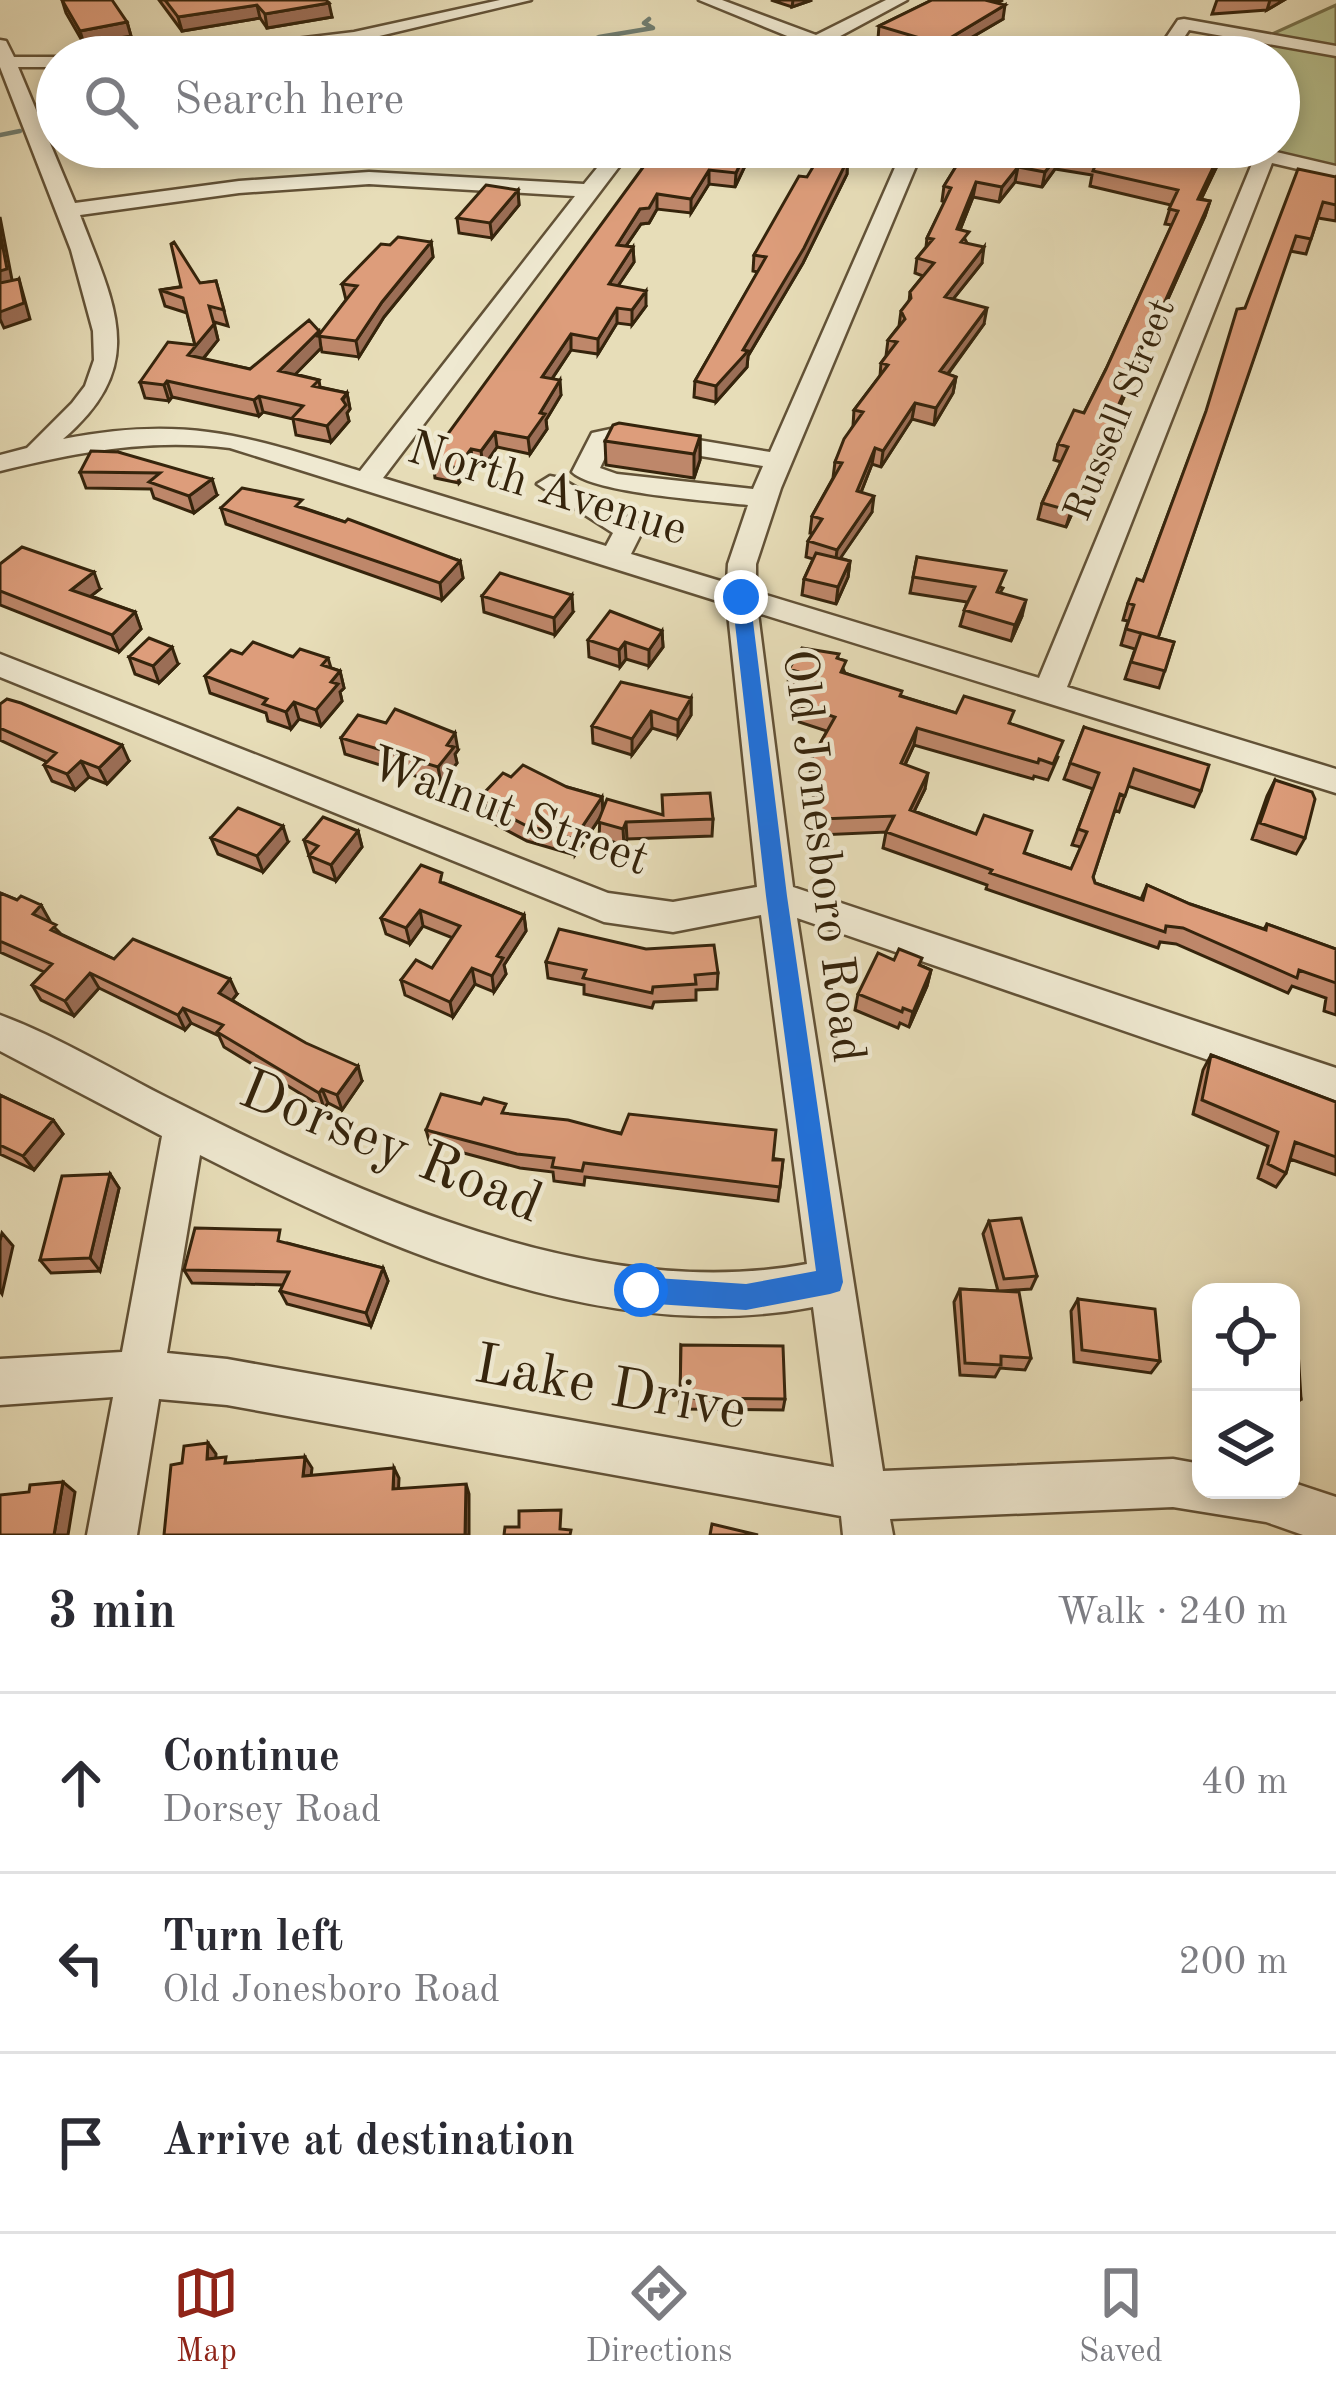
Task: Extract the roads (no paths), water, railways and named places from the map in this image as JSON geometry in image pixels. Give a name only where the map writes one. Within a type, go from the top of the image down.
[{"type":"street","points":[[363,36],[523,0]]},
{"type":"street","points":[[706,0],[799,36]]},
{"type":"street","points":[[827,36],[898,0]]},
{"type":"street","points":[[1176,36],[1184,24],[1252,36]]},
{"type":"street","points":[[1300,45],[1336,51]]},
{"type":"street","points":[[3,53],[36,58]]},
{"type":"street","points":[[3,53],[36,137]]},
{"type":"street","points":[[1300,163],[1336,172]]},
{"type":"street","points":[[0,477],[15,459],[87,401],[106,358],[97,296],[48,168]]},
{"type":"street","points":[[366,482],[607,168]]},
{"type":"street","name":"Old Jonesboro Road","points":[[865,1515],[776,896],[741,597],[742,564],[763,500],[905,168]]},
{"type":"street","name":"Russell Street","points":[[1049,693],[1260,168]]},
{"type":"street","points":[[65,211],[214,189],[362,178],[477,181],[588,191]]},
{"type":"street","name":"North Avenue","points":[[15,459],[112,435],[186,433],[233,441],[1336,782]]},
{"type":"street","points":[[605,477],[601,439],[620,435],[778,461]]},
{"type":"street","points":[[511,526],[550,484],[605,477],[763,500]]},
{"type":"street","points":[[550,484],[629,530],[614,558]]},
{"type":"street","name":"Walnut Street","points":[[0,665],[604,907],[646,917],[690,920],[776,896]]},
{"type":"street","points":[[776,896],[1336,1086]]},
{"type":"street","name":"Dorsey Road","points":[[0,1032],[184,1126],[407,1228],[533,1271],[641,1290],[746,1297],[830,1282]]},
{"type":"street","points":[[112,1535],[184,1126]]},
{"type":"street","name":"Lake Drive","points":[[0,1382],[63,1373],[141,1372],[227,1382],[865,1515],[1173,1483],[1192,1486]]},
{"type":"street","points":[[1269,1499],[1336,1522]]},
{"type":"waterway","points":[[605,36],[653,28],[644,23],[649,19]]},
{"type":"waterway","points":[[0,135],[20,131]]}]
